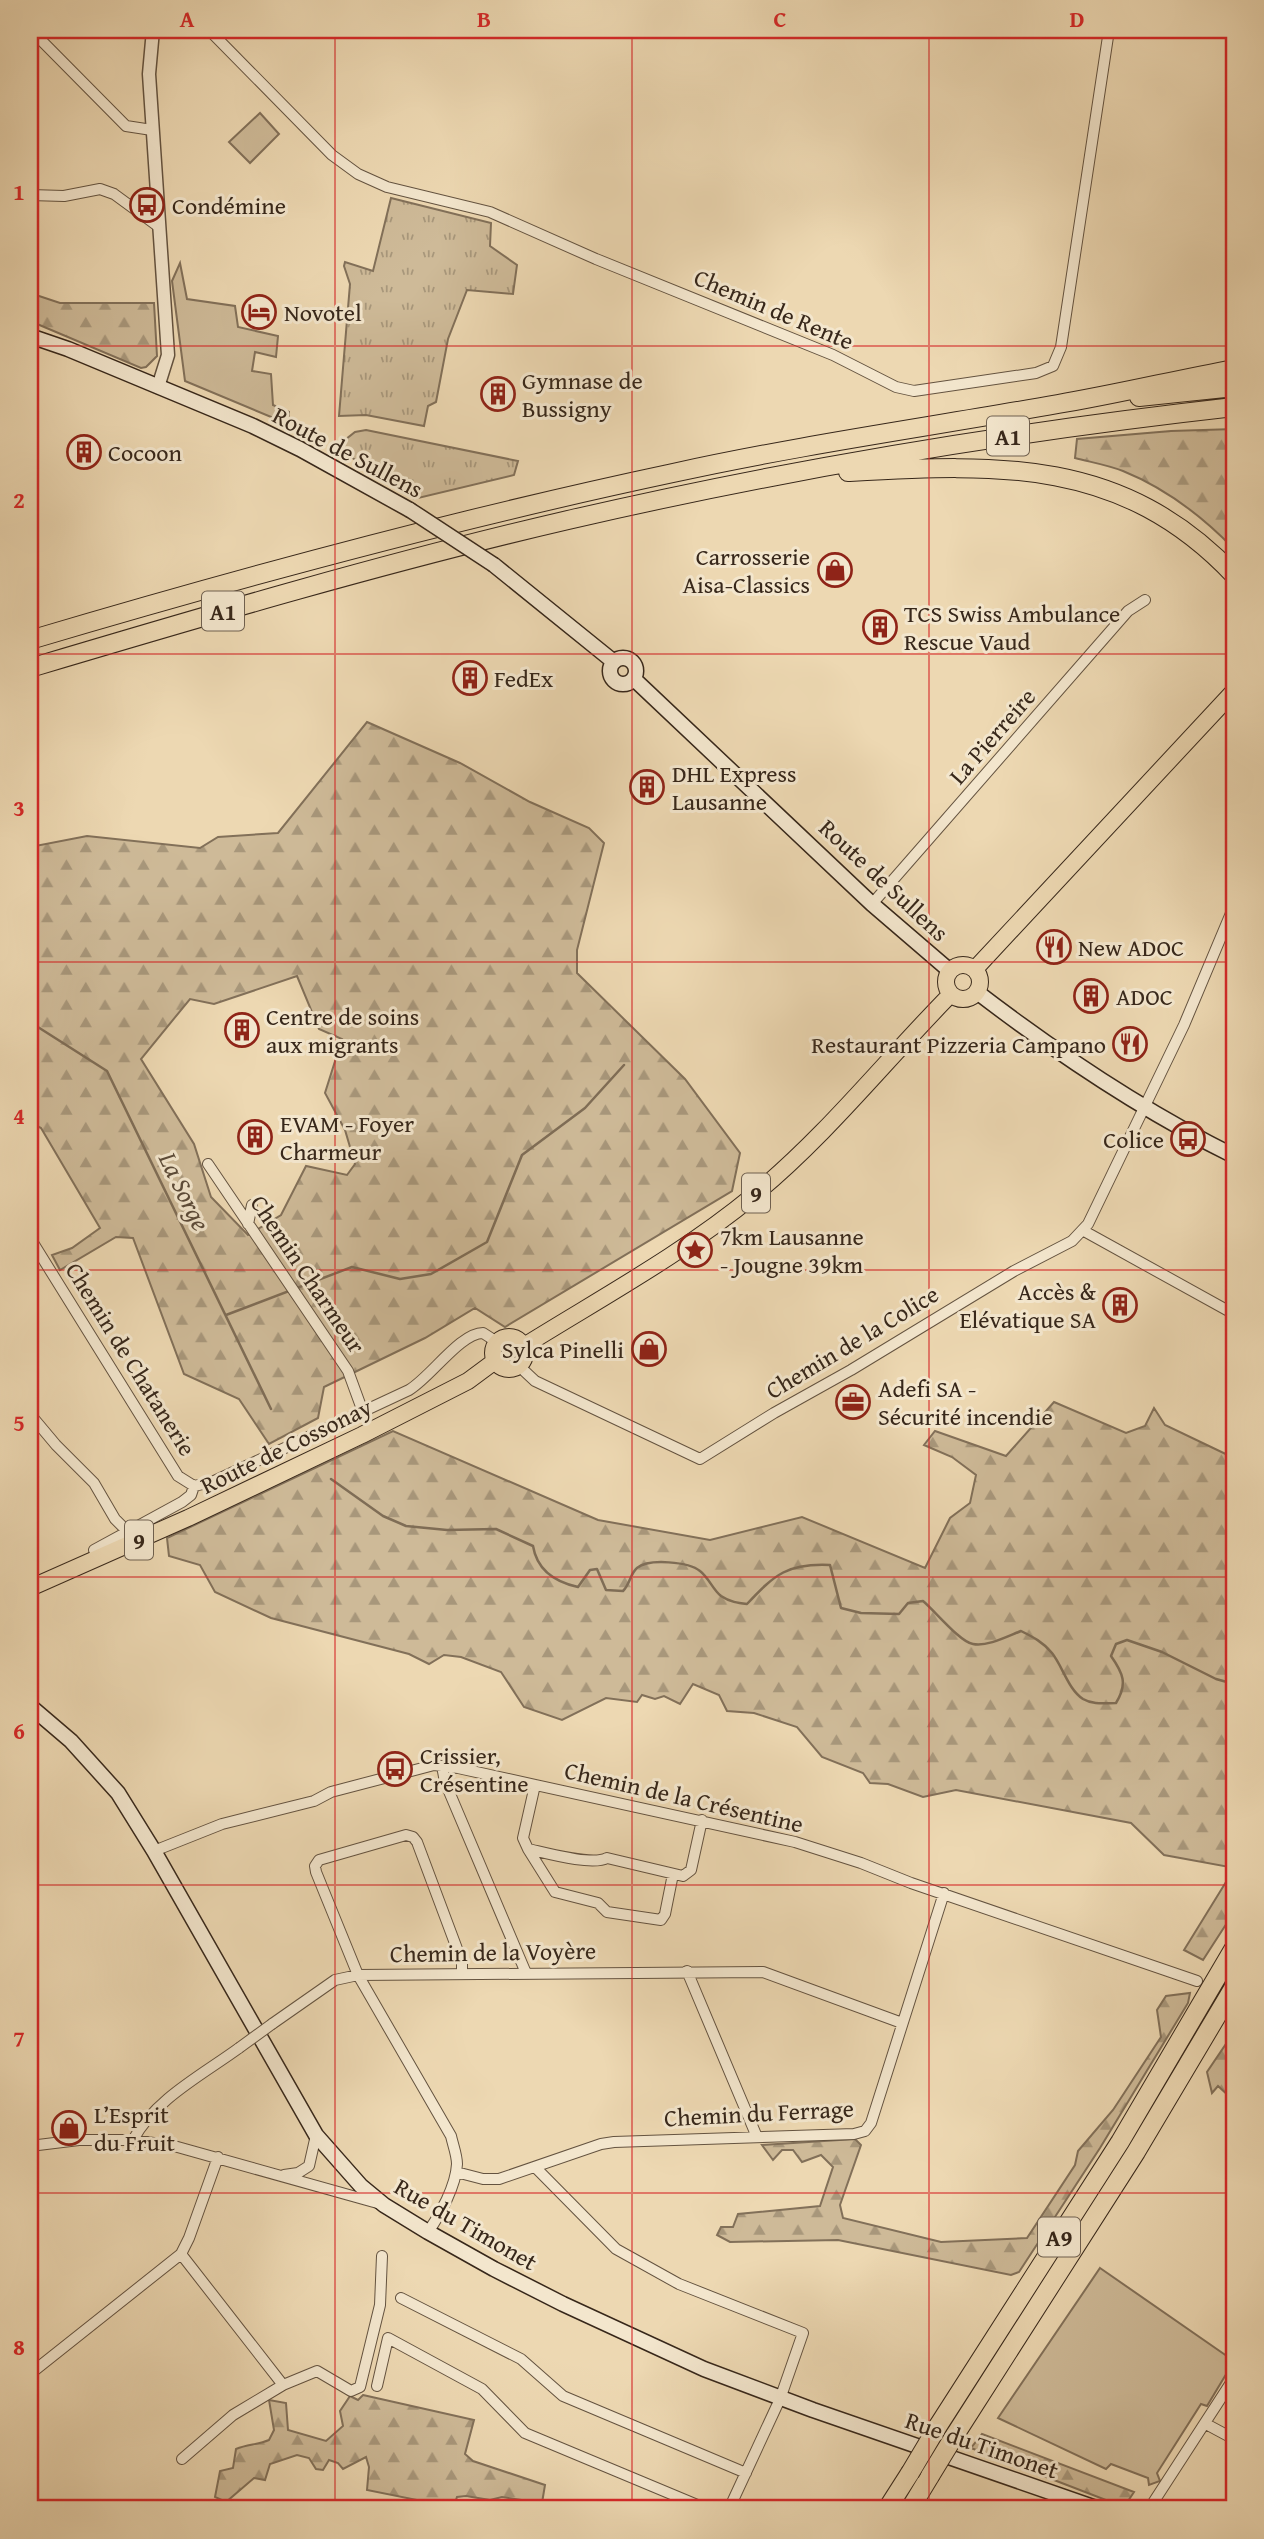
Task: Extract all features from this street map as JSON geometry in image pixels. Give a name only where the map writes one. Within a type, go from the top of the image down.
[{"type":"highway","points":[[1058,404],[1234,369]]},
{"type":"highway","name":"A1","points":[[30,640],[390,540],[560,498],[768,454],[1058,404],[1234,387]]},
{"type":"highway","name":"A1","points":[[30,668],[446,550],[631,506],[899,452],[1234,408]]},
{"type":"highway","points":[[785,475],[960,467],[1025,470],[1069,478],[1113,491],[1154,511],[1191,536],[1234,575]]},
{"type":"highway","name":"A9","points":[[887,2509],[1120,2142],[1234,1948]]},
{"type":"highway","name":"A9","points":[[909,2509],[1136,2152],[1234,1987]]},
{"type":"main road","name":"Route de Sullens","points":[[30,336],[68,349],[229,416],[300,449],[410,510],[494,565],[614,662],[610,670],[614,681],[623,685],[634,679],[872,904],[950,971]]},
{"type":"main road","points":[[975,970],[1234,691]]},
{"type":"main road","points":[[962,965],[975,970],[980,978],[976,992],[967,999],[951,994],[946,983],[950,971],[962,965]]},
{"type":"main road","points":[[976,992],[1053,1048],[1144,1107],[1234,1156]]},
{"type":"main road","name":"9","points":[[524,1346],[692,1241],[755,1195],[804,1150],[951,994]]},
{"type":"main road","points":[[512,1337],[524,1346],[524,1359],[519,1366],[509,1369],[495,1361],[493,1351],[497,1342],[512,1337]]},
{"type":"main road","name":"Route de Cossonay","points":[[30,1588],[92,1556],[188,1518],[376,1428],[468,1381],[495,1361]]},
{"type":"main road","name":"Route de Cossonay","points":[[30,1596],[92,1556]]},
{"type":"main road","name":"Rue du Timonet","points":[[30,1706],[71,1741],[118,1793],[316,2135],[353,2177],[384,2205],[428,2232],[563,2304],[704,2369],[780,2399],[1099,2509]]},
{"type":"street","points":[[31,30],[126,126],[152,130]]},
{"type":"street","points":[[153,30],[149,75],[168,355],[158,387]]},
{"type":"street","name":"Chemin de Rente","points":[[209,30],[332,155],[358,174],[387,187],[491,212],[596,260],[833,355],[896,387],[914,391],[1036,373],[1053,366],[1061,347],[1109,30]]},
{"type":"street","points":[[30,195],[64,196],[100,189],[114,194],[159,226]]},
{"type":"street","name":"La Pierreire","points":[[872,904],[1129,611],[1146,600]]},
{"type":"street","points":[[1234,906],[1184,1025],[1084,1231],[1234,1314]]},
{"type":"street","name":"Chemin Charmeur","points":[[208,1164],[348,1371],[363,1412]]},
{"type":"street","points":[[248,1224],[252,1205]]},
{"type":"street","name":"Chemin de la Colice","points":[[519,1366],[536,1381],[700,1459],[1013,1270],[1072,1241],[1084,1231]]},
{"type":"street","name":"Chemin de Chatanerie","points":[[30,1238],[178,1476],[194,1486],[212,1482],[424,1381],[469,1336],[483,1333],[497,1342]]},
{"type":"street","points":[[30,1414],[94,1483],[115,1519],[130,1529]]},
{"type":"street","points":[[92,1556],[130,1529],[182,1502],[191,1495],[194,1486]]},
{"type":"street","name":"Chemin de la Crésentine","points":[[154,1851],[222,1824],[314,1801],[331,1792],[434,1765],[535,1784],[795,1842],[1197,1981]]},
{"type":"street","points":[[442,1766],[445,1782],[526,1973]]},
{"type":"street","points":[[535,1784],[523,1838],[555,1892],[598,1903],[607,1912],[661,1920],[665,1914],[673,1874]]},
{"type":"street","points":[[528,1849],[568,1858],[600,1861],[607,1857],[683,1876],[691,1870],[702,1821]]},
{"type":"street","points":[[428,2232],[456,2172],[451,2136],[358,1975],[316,1872],[315,1866],[319,1860],[406,1835],[413,1837],[462,1962],[462,1973]]},
{"type":"street","name":"Chemin du Ferrage","points":[[456,2172],[483,2179],[499,2179],[614,2142],[855,2134],[865,2131],[871,2123],[944,1893]]},
{"type":"street","points":[[687,1971],[757,2137]]},
{"type":"street","name":"Chemin de la Voyère","points":[[133,2140],[140,2126],[159,2105],[335,1980],[358,1975],[763,1972],[902,2023]]},
{"type":"street","points":[[283,2176],[298,2173],[309,2166],[316,2135]]},
{"type":"street","points":[[30,2146],[79,2140],[133,2140],[174,2146],[384,2205]]},
{"type":"street","points":[[30,2374],[181,2254],[190,2238],[218,2157]]},
{"type":"street","points":[[534,2167],[616,2249],[678,2284],[803,2333],[780,2399],[729,2509]]},
{"type":"street","points":[[181,2254],[283,2385]]},
{"type":"street","points":[[182,2459],[233,2414],[283,2385],[317,2371],[351,2391],[360,2387],[380,2305],[382,2256]]},
{"type":"street","points":[[401,2298],[521,2359],[563,2396],[746,2473]]},
{"type":"street","points":[[377,2386],[388,2338],[482,2389],[525,2433],[707,2509]]},
{"type":"street","points":[[1149,2509],[1234,2378]]},
{"type":"street","points":[[1206,2424],[1234,2439]]},
{"type":"green space","points":[[260,113],[279,134],[250,163],[229,142]]},
{"type":"green space","points":[[391,198],[491,223],[490,246],[517,265],[513,294],[467,290],[448,339],[436,402],[428,406],[424,426],[366,415],[339,416],[350,284],[344,266],[345,262],[373,271]]},
{"type":"green space","points":[[180,263],[187,299],[235,306],[238,327],[278,336],[276,357],[255,352],[252,371],[271,374],[273,405],[289,412],[288,424],[185,381],[172,281]]},
{"type":"green space","points":[[30,293],[60,303],[154,303],[157,356],[146,367],[141,368],[30,321]]},
{"type":"green space","points":[[1234,429],[1234,549],[1196,515],[1154,486],[1117,469],[1075,458],[1077,439]]},
{"type":"green space","points":[[366,430],[518,461],[514,475],[414,499],[336,447],[355,432]]},
{"type":"green space","points":[[367,722],[460,763],[530,802],[589,828],[604,843],[577,950],[577,973],[685,1079],[740,1153],[732,1191],[505,1327],[475,1308],[425,1338],[324,1387],[318,1418],[269,1444],[239,1399],[184,1374],[133,1238],[116,1237],[60,1270],[52,1255],[72,1248],[100,1228],[41,1128],[30,1122],[30,847],[87,836],[200,848],[218,837],[278,833]],"holes":[[[297,976],[319,1029],[342,1039],[325,1093],[345,1130],[355,1164],[347,1175],[306,1166],[281,1215],[248,1235],[211,1197],[194,1144],[141,1059],[190,999],[214,1004]]]},
{"type":"green space","points":[[1054,1402],[1126,1433],[1145,1426],[1154,1408],[1165,1425],[1234,1458],[1234,1858],[1229,1867],[1164,1855],[1131,1823],[956,1790],[923,1797],[888,1784],[870,1783],[863,1773],[822,1757],[797,1727],[754,1713],[727,1711],[719,1695],[693,1684],[680,1704],[664,1696],[655,1699],[642,1695],[637,1702],[606,1698],[562,1720],[524,1707],[501,1672],[461,1657],[444,1655],[429,1664],[409,1654],[271,1618],[215,1592],[200,1565],[169,1556],[167,1538],[393,1431],[598,1520],[710,1540],[802,1517],[925,1568],[950,1518],[970,1503],[976,1475],[952,1457],[924,1445],[935,1431],[1006,1456]]},
{"type":"green space","points":[[1234,1869],[1234,1912],[1203,1960],[1184,1950]]},
{"type":"green space","points":[[1190,1993],[1188,2003],[1100,2148],[1019,2272],[1011,2275],[838,2240],[730,2242],[717,2235],[721,2227],[733,2227],[738,2214],[820,2206],[833,2167],[821,2155],[802,2162],[793,2150],[782,2150],[773,2160],[762,2145],[855,2139],[861,2145],[840,2205],[843,2218],[941,2242],[1027,2238],[1075,2165],[1078,2151],[1113,2110],[1161,2037],[1157,2010],[1166,1996]]},
{"type":"green space","points":[[1234,2032],[1234,2115],[1227,2112],[1231,2098],[1218,2086],[1212,2093],[1207,2072]]},
{"type":"green space","points":[[1100,2268],[1234,2361],[1207,2406],[1201,2404],[1157,2473],[1160,2481],[1149,2485],[1148,2478],[1111,2464],[1106,2469],[998,2418]]},
{"type":"green space","points":[[363,2395],[474,2420],[465,2454],[473,2461],[545,2485],[542,2503],[502,2497],[490,2500],[466,2496],[457,2497],[453,2509],[442,2509],[442,2505],[367,2490],[369,2467],[366,2457],[343,2469],[338,2463],[329,2460],[323,2470],[316,2469],[309,2458],[297,2455],[270,2464],[265,2480],[254,2478],[226,2502],[215,2497],[220,2471],[233,2468],[236,2449],[269,2440],[274,2430],[269,2400],[286,2403],[288,2430],[326,2441],[343,2426],[340,2411],[350,2396],[358,2400]]},
{"type":"green space","points":[[982,2434],[1134,2492],[1124,2507],[971,2448]]},
{"type":"waterway","name":"La Sorge","points":[[30,1022],[107,1071],[271,1409]]},
{"type":"waterway","points":[[226,1315],[352,1267],[400,1279],[431,1274],[487,1242],[522,1155],[585,1108],[624,1065]]},
{"type":"waterway","name":"La Sorge","points":[[331,1479],[383,1516],[406,1526],[447,1530],[496,1529],[533,1546],[538,1562],[548,1574],[578,1587],[590,1570],[597,1569],[606,1590],[623,1591],[637,1568],[650,1563],[669,1562],[695,1568],[721,1596],[747,1604],[783,1572],[803,1566],[830,1565],[841,1608],[861,1613],[899,1614],[908,1603],[923,1601],[955,1632],[968,1642],[979,1645],[1021,1631],[1049,1649],[1073,1690],[1091,1702],[1116,1703],[1123,1684],[1119,1668],[1111,1656],[1116,1644],[1127,1640],[1162,1652],[1216,1679],[1234,1684]]},
{"type":"place","name":"Condémine","points":[[147,205]]},
{"type":"place","name":"Novotel","points":[[259,312]]},
{"type":"place","name":"Gymnase de Bussigny","points":[[498,394]]},
{"type":"place","name":"Cocoon","points":[[84,452]]},
{"type":"place","name":"Carrosserie Aisa-Classics","points":[[835,570]]},
{"type":"place","name":"TCS Swiss Ambulance Rescue Vaud","points":[[880,627]]},
{"type":"place","name":"FedEx","points":[[470,678]]},
{"type":"place","name":"DHL Express Lausanne","points":[[647,787]]},
{"type":"place","name":"New ADOC","points":[[1054,947]]},
{"type":"place","name":"ADOC","points":[[1091,996]]},
{"type":"place","name":"Centre de soins aux migrants","points":[[242,1030]]},
{"type":"place","name":"Restaurant Pizzeria Campano","points":[[1130,1044]]},
{"type":"place","name":"EVAM - Foyer Charmeur","points":[[255,1137]]},
{"type":"place","name":"Colice","points":[[1188,1139]]},
{"type":"place","name":"7km Lausanne - Jougne 39km","points":[[695,1250]]},
{"type":"place","name":"Accès & Elévatique SA","points":[[1120,1305]]},
{"type":"place","name":"Sylca Pinelli","points":[[649,1349]]},
{"type":"place","name":"Adefi SA - Sécurité incendie","points":[[853,1402]]},
{"type":"place","name":"Crissier, Crésentine","points":[[395,1769]]},
{"type":"place","name":"L’Esprit du Fruit","points":[[69,2128]]}]
